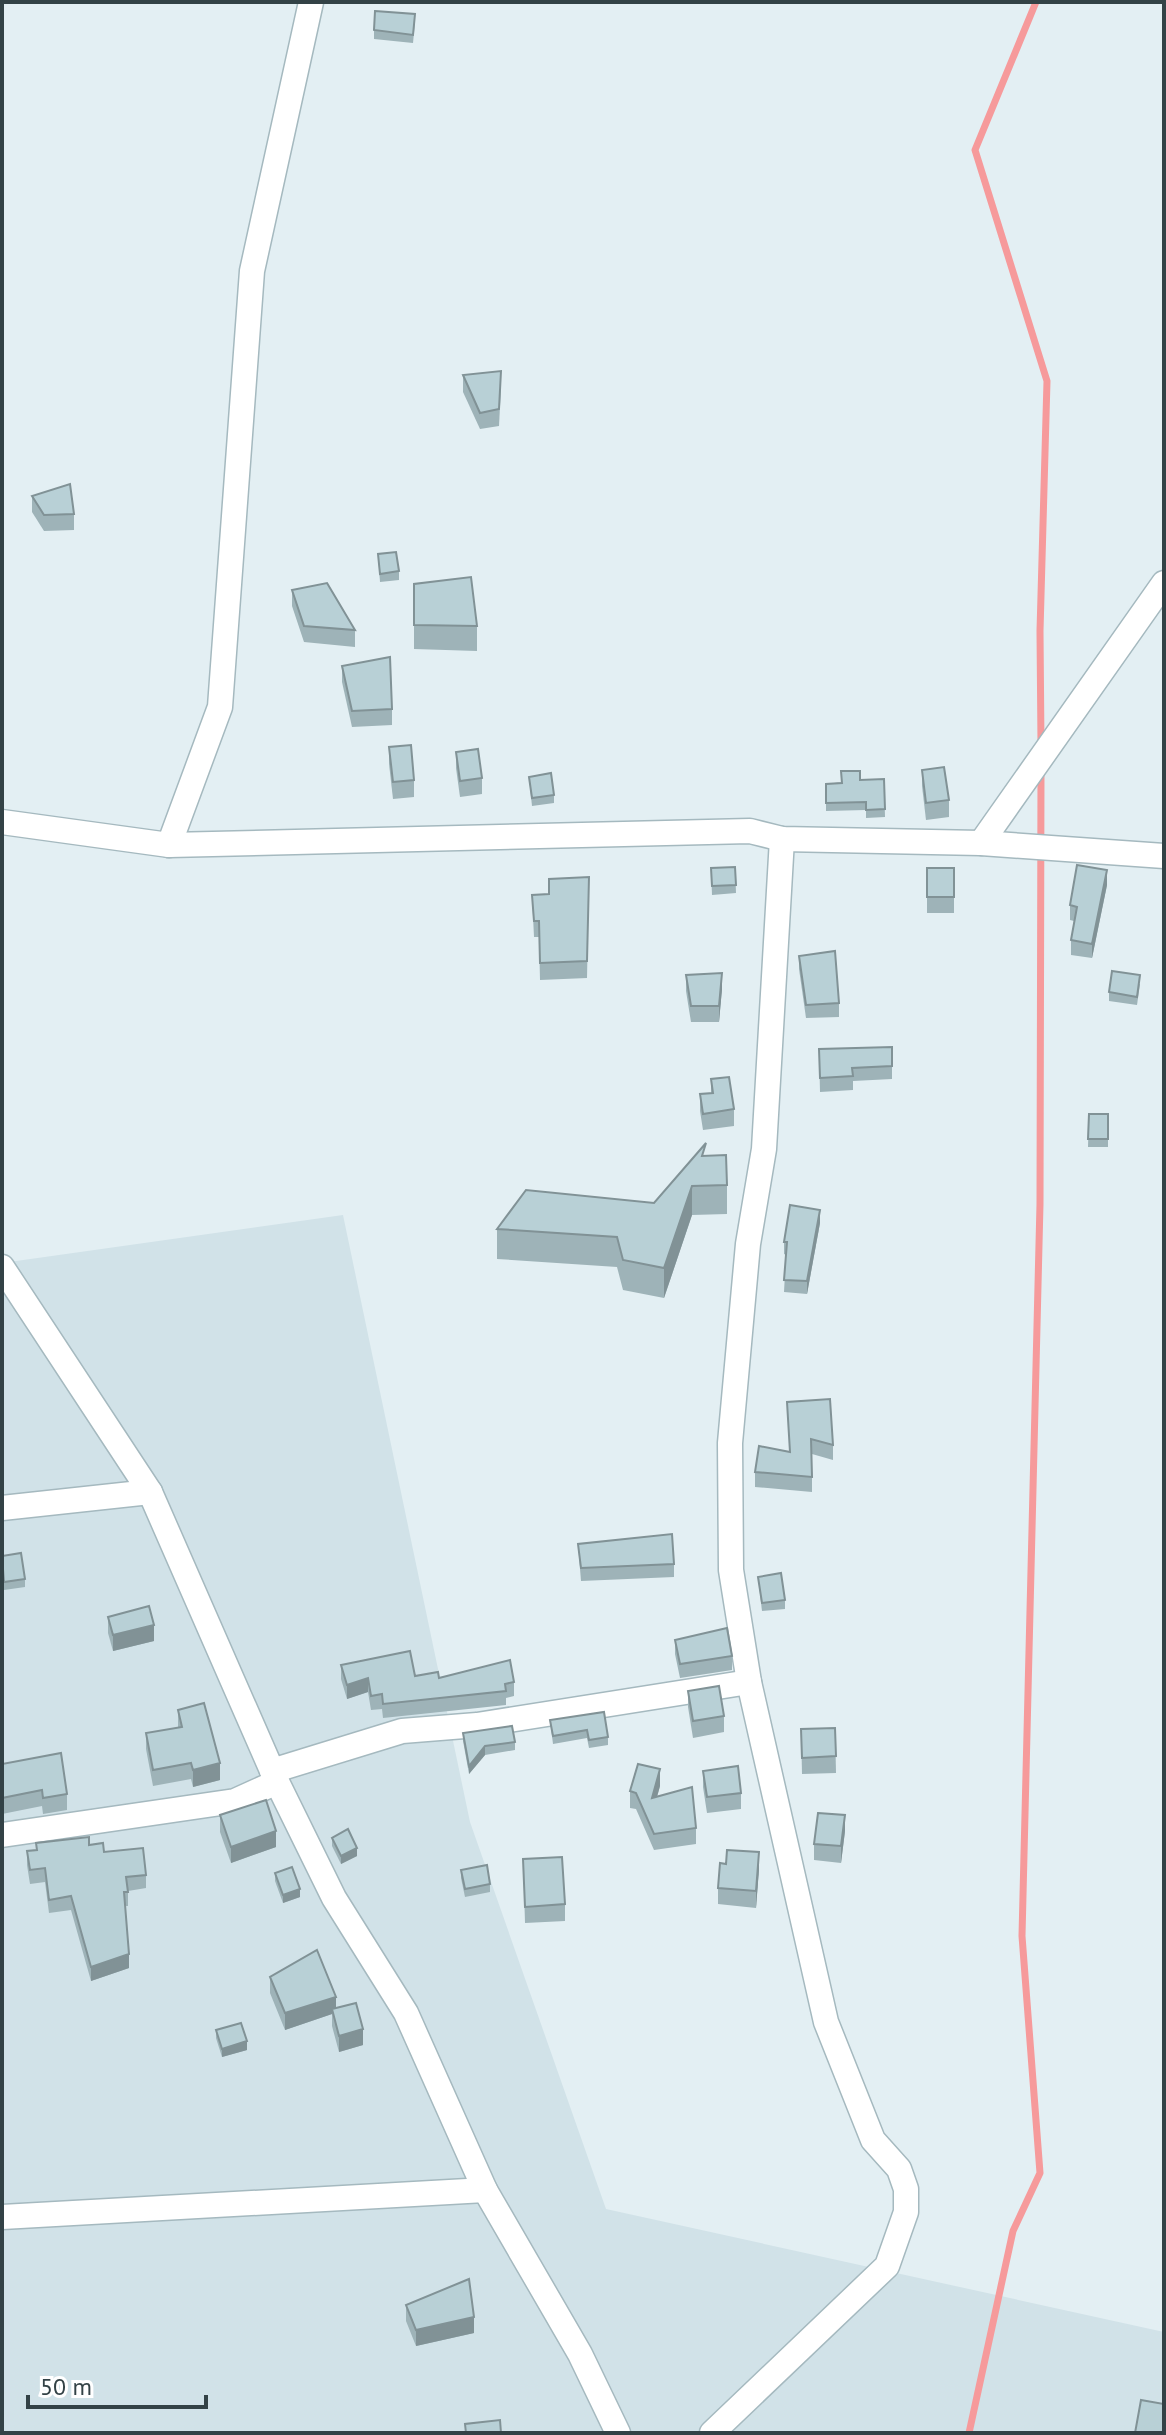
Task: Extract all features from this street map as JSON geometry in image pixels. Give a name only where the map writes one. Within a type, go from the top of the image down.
[{"type":"street","points":[[169,845],[220,707],[252,271],[311,2]]},
{"type":"street","points":[[981,843],[1164,583]]},
{"type":"street","points":[[2,822],[169,845],[750,831],[782,839],[981,843],[1164,856]]},
{"type":"street","points":[[712,2433],[887,2266],[906,2212],[906,2189],[899,2169],[873,2140],[826,2022],[749,1682],[731,1570],[730,1443],[748,1244],[764,1149],[782,839]]},
{"type":"street","points":[[2,1267],[14,1304],[150,1492],[275,1776],[334,1898],[406,2013],[485,2190],[580,2354],[618,2433]]},
{"type":"street","points":[[2,1508],[150,1492]]},
{"type":"street","points":[[2,1835],[235,1801],[275,1776],[402,1731],[477,1725],[749,1682]]},
{"type":"street","points":[[2,2217],[485,2190]]},
{"type":"shaded area","points":[[343,1215],[470,1822],[606,2209],[1164,2332],[1164,2433],[2,2433],[2,1263]]},
{"type":"building","points":[[375,11],[415,14],[413,35],[374,30]]},
{"type":"building","points":[[501,371],[499,409],[480,413],[463,375]]},
{"type":"building","points":[[70,484],[74,514],[44,515],[32,496]]},
{"type":"building","points":[[396,552],[399,571],[380,574],[378,554]]},
{"type":"building","points":[[471,577],[477,626],[414,625],[414,584]]},
{"type":"building","points":[[327,583],[355,630],[304,626],[292,590]]},
{"type":"building","points":[[390,657],[392,709],[352,711],[342,666]]},
{"type":"building","points":[[411,745],[414,780],[393,782],[389,747]]},
{"type":"building","points":[[478,749],[482,778],[460,781],[456,752]]},
{"type":"building","points":[[944,767],[949,800],[926,803],[922,770]]},
{"type":"building","points":[[841,771],[860,771],[860,780],[884,779],[885,809],[866,810],[866,802],[826,803],[826,784],[842,783]]},
{"type":"building","points":[[551,773],[554,795],[532,798],[529,777]]},
{"type":"building","points":[[1077,865],[1107,870],[1092,944],[1071,940],[1077,907],[1070,905]]},
{"type":"building","points":[[735,867],[736,885],[712,886],[711,868]]},
{"type":"building","points":[[927,868],[954,868],[954,897],[927,897]]},
{"type":"building","points":[[589,877],[587,961],[540,963],[539,921],[534,921],[532,895],[549,894],[549,879]]},
{"type":"building","points":[[835,951],[839,1003],[806,1005],[799,956]]},
{"type":"building","points":[[1112,971],[1140,975],[1137,997],[1109,992]]},
{"type":"building","points":[[722,973],[719,1006],[691,1006],[686,975]]},
{"type":"building","points":[[892,1047],[892,1066],[852,1068],[853,1076],[820,1078],[819,1049]]},
{"type":"building","points":[[729,1077],[734,1109],[703,1114],[700,1094],[713,1093],[711,1079]]},
{"type":"building","points":[[1089,1114],[1108,1114],[1108,1139],[1088,1139]]},
{"type":"building","points":[[706,1143],[702,1156],[726,1155],[727,1185],[692,1186],[664,1268],[623,1260],[617,1237],[497,1229],[526,1190],[654,1203]]},
{"type":"building","points":[[790,1205],[820,1210],[807,1281],[784,1280],[787,1242],[784,1242]]},
{"type":"building","points":[[830,1399],[833,1445],[811,1439],[812,1477],[755,1472],[759,1446],[790,1452],[787,1402]]},
{"type":"building","points":[[672,1534],[674,1564],[581,1568],[578,1544]]},
{"type":"building","points":[[21,1553],[25,1579],[4,1582],[2,1556]]},
{"type":"building","points":[[781,1573],[785,1600],[762,1603],[758,1577]]},
{"type":"building","points":[[149,1606],[154,1625],[113,1635],[108,1617]]},
{"type":"building","points":[[727,1628],[732,1656],[680,1664],[675,1640]]},
{"type":"building","points":[[410,1651],[415,1676],[438,1672],[439,1678],[510,1660],[514,1682],[505,1684],[506,1691],[383,1704],[382,1694],[371,1696],[368,1678],[347,1685],[341,1665]]},
{"type":"building","points":[[719,1686],[724,1716],[693,1721],[688,1691]]},
{"type":"building","points":[[204,1703],[220,1763],[193,1770],[191,1763],[153,1770],[146,1733],[182,1727],[178,1710]]},
{"type":"building","points":[[604,1712],[608,1737],[589,1740],[587,1730],[553,1736],[550,1720]]},
{"type":"building","points":[[512,1726],[515,1742],[485,1746],[469,1766],[463,1733]]},
{"type":"building","points":[[835,1728],[836,1756],[802,1758],[801,1729]]},
{"type":"building","points":[[61,1753],[67,1794],[43,1798],[42,1790],[2,1798],[2,1764]]},
{"type":"building","points":[[638,1764],[660,1769],[652,1798],[692,1787],[696,1828],[654,1834],[636,1793],[630,1791]]},
{"type":"building","points":[[738,1766],[741,1793],[707,1797],[703,1771]]},
{"type":"building","points":[[266,1800],[276,1831],[231,1847],[220,1815]]},
{"type":"building","points":[[818,1813],[845,1815],[841,1846],[814,1844]]},
{"type":"building","points":[[348,1829],[357,1848],[341,1856],[332,1838]]},
{"type":"building","points":[[89,1837],[89,1845],[103,1843],[104,1852],[143,1848],[146,1875],[126,1877],[128,1892],[124,1892],[129,1954],[91,1967],[71,1896],[49,1900],[45,1868],[30,1870],[27,1851],[37,1850],[36,1843]]},
{"type":"building","points":[[727,1850],[759,1852],[756,1891],[718,1888],[720,1863],[726,1864]]},
{"type":"building","points":[[562,1857],[565,1904],[525,1907],[523,1859]]},
{"type":"building","points":[[487,1865],[490,1884],[465,1889],[461,1870]]},
{"type":"building","points":[[292,1867],[300,1889],[283,1895],[275,1873]]},
{"type":"building","points":[[317,1950],[336,1997],[285,2013],[270,1977]]},
{"type":"building","points":[[356,2003],[363,2029],[339,2036],[332,2009]]},
{"type":"building","points":[[241,2023],[247,2041],[222,2049],[216,2030]]},
{"type":"building","points":[[469,2279],[474,2317],[416,2330],[406,2305]]},
{"type":"building","points":[[1141,2400],[1164,2404],[1164,2433],[1135,2433]]},
{"type":"building","points":[[500,2420],[501,2433],[466,2433],[465,2424]]},
{"type":"waterway","points":[[1036,2],[975,150],[1047,381],[1040,631],[1041,745]]},
{"type":"waterway","points":[[969,2433],[1013,2231],[1040,2173],[1022,1936],[1040,1204],[1041,769]]}]
